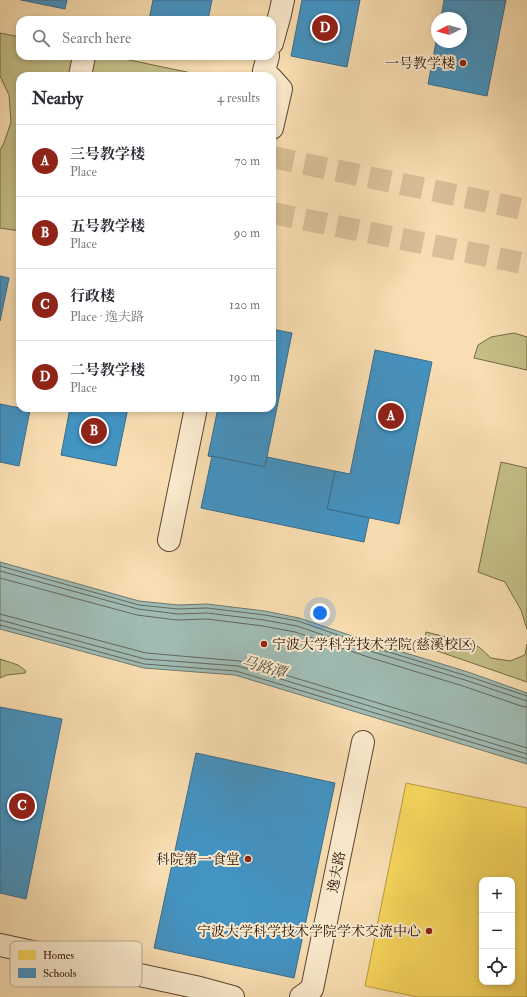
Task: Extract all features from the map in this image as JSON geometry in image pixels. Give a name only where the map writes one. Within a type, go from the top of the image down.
[{"type":"street","points":[[276,28],[283,0]]},
{"type":"street","points":[[81,72],[83,60]]},
{"type":"street","points":[[265,72],[267,60]]},
{"type":"street","points":[[276,83],[281,88],[276,110]]},
{"type":"street","points":[[169,540],[195,412]]},
{"type":"street","name":"逸夫路","points":[[301,997],[312,988],[363,742]]},
{"type":"street","points":[[0,945],[10,947]]},
{"type":"street","points":[[142,976],[233,997]]},
{"type":"shaded area","points":[[0,33],[16,36],[16,60],[78,60],[76,72],[16,72],[16,230],[0,228],[0,150],[11,122],[9,95],[0,76]]},
{"type":"shaded area","points":[[90,60],[129,60],[187,72],[88,72]]},
{"type":"shaded area","points":[[514,333],[527,337],[527,370],[474,358],[478,345],[491,337]]},
{"type":"shaded area","points":[[501,462],[527,468],[527,629],[521,610],[505,582],[478,572]]},
{"type":"shaded area","points":[[426,632],[463,641],[479,647],[491,658],[510,661],[525,655],[527,644],[527,682],[423,646]]},
{"type":"shaded area","points":[[0,659],[18,665],[26,671],[25,673],[7,675],[0,678]]},
{"type":"water","name":"马路潭","points":[[0,562],[139,601],[178,605],[207,604],[265,611],[299,618],[373,643],[468,672],[527,693],[527,764],[235,675],[144,668],[0,629]]},
{"type":"building: Homes","name":"宁波大学科学技术学院学术交流中心","points":[[406,783],[527,808],[527,997],[418,997],[365,986]]},
{"type":"building: Schools","points":[[21,0],[67,0],[65,9]]},
{"type":"building: Schools","points":[[153,0],[212,0],[209,16],[150,16]]},
{"type":"building: Schools","points":[[302,0],[360,0],[347,67],[291,56]]},
{"type":"building: Schools","name":"一号教学楼","points":[[444,0],[506,0],[487,96],[428,84],[435,48],[467,48],[467,12],[442,12]]},
{"type":"building: Schools","points":[[0,276],[9,278],[0,321]]},
{"type":"building: Schools","points":[[276,330],[292,333],[265,467],[208,456],[217,412],[276,412]]},
{"type":"building: Schools","points":[[375,350],[432,362],[399,524],[327,509],[335,471],[350,474]]},
{"type":"building: Schools","points":[[0,404],[16,407],[16,412],[30,412],[19,466],[0,462]]},
{"type":"building: Schools","points":[[69,412],[127,412],[116,466],[61,455]]},
{"type":"building: Schools","points":[[212,456],[265,467],[267,457],[335,471],[327,509],[369,518],[364,542],[201,508]]},
{"type":"building: Schools","points":[[0,707],[62,719],[26,899],[0,893]]},
{"type":"building: Schools","points":[[196,753],[335,783],[294,978],[154,948]]},
{"type":"tunnel","points":[[276,158],[527,210]]},
{"type":"tunnel","points":[[276,214],[527,264]]},
{"type":"place","name":"二号教学楼","points":[[325,28]]},
{"type":"place","name":"一号教学楼","points":[[463,63]]},
{"type":"place","name":"三号教学楼","points":[[391,416]]},
{"type":"place","name":"五号教学楼","points":[[94,431]]},
{"type":"place","name":"宁波大学科学技术学院(慈溪校区)","points":[[264,644]]},
{"type":"place","name":"行政楼","points":[[22,806]]},
{"type":"place","name":"科院第一食堂","points":[[248,859]]},
{"type":"place","name":"宁波大学科学技术学院学术交流中心","points":[[429,931]]}]
